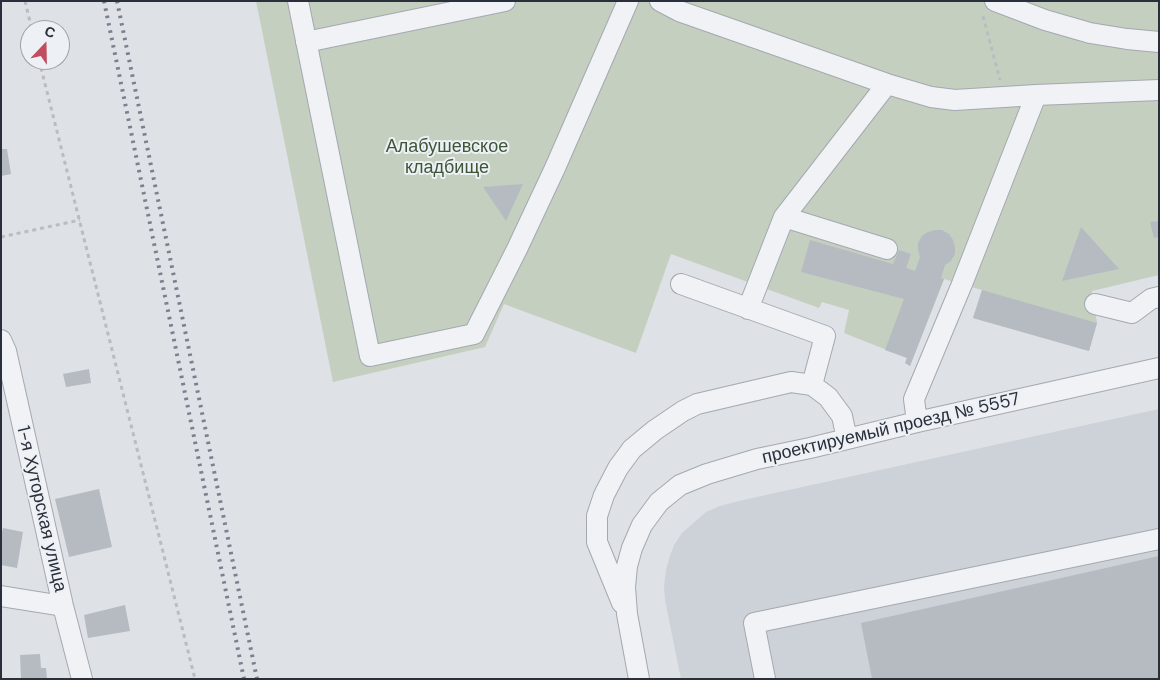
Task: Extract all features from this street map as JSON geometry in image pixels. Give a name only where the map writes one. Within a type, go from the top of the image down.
[{"type":"street","points":[[298,1],[370,356],[474,334],[551,177],[628,1]]},
{"type":"street","points":[[306,42],[505,1]]},
{"type":"street","points":[[660,1],[679,11],[887,84],[931,97],[955,100],[1159,90]]},
{"type":"street","points":[[988,6],[1090,33],[1159,42]]},
{"type":"street","points":[[748,309],[784,217],[887,84]]},
{"type":"street","points":[[917,422],[914,399],[962,284],[1036,95]]},
{"type":"street","points":[[784,217],[887,249]]},
{"type":"street","points":[[681,284],[825,336],[812,385]]},
{"type":"street","points":[[1094,304],[1132,312],[1151,299],[1159,297]]},
{"type":"street","name":"1-я Хуторская улица","points":[[1,340],[6,351],[63,606],[82,679]]},
{"type":"street","name":"проектируемый проезд № 5557","points":[[627,614],[625,587],[627,566],[632,548],[642,525],[659,502],[680,485],[707,474],[757,459],[1159,368]]},
{"type":"street","points":[[639,679],[627,614],[597,542],[597,516],[604,495],[618,468],[632,449],[683,410],[697,404],[791,382],[812,385],[828,397],[842,416],[847,439]]},
{"type":"street","points":[[765,679],[754,623],[1159,539]]},
{"type":"street","points":[[1,596],[63,606]]},
{"type":"path","points":[[25,1],[30,20]]},
{"type":"path","points":[[988,6],[1005,97]]},
{"type":"path","points":[[42,70],[195,679]]},
{"type":"path","points":[[1,237],[80,220]]},
{"type":"shaded area","points":[[1159,409],[1159,679],[681,679],[665,600],[666,570],[674,545],[682,533],[706,512],[743,500]]},
{"type":"green space","name":"Алабушевское кладбище","points":[[256,1],[1159,1],[1159,275],[1092,291],[1097,323],[1089,351],[973,318],[982,290],[944,279],[910,366],[905,363],[907,358],[844,333],[849,310],[822,302],[819,308],[671,254],[636,353],[504,304],[485,347],[333,382]]},
{"type":"building","points":[[1,149],[7,149],[11,174],[1,176]]},
{"type":"building","points":[[523,184],[506,221],[483,187]]},
{"type":"building","points":[[1159,221],[1159,237],[1154,238],[1150,222]]},
{"type":"building","points":[[1081,227],[1119,269],[1062,281]]},
{"type":"building","points":[[935,230],[942,230],[949,234],[953,240],[955,254],[951,261],[945,265],[941,278],[944,279],[910,366],[905,363],[907,358],[885,350],[904,299],[801,272],[810,240],[893,264],[899,250],[911,254],[906,268],[915,271],[920,257],[918,243],[922,236]]},
{"type":"building","points":[[982,290],[1097,323],[1089,351],[973,318]]},
{"type":"building","points":[[89,369],[91,383],[66,387],[63,374]]},
{"type":"building","points":[[99,489],[112,547],[69,557],[55,499]]},
{"type":"building","points":[[3,528],[23,532],[17,568],[1,565],[1,537]]},
{"type":"building","points":[[1159,556],[1159,679],[872,679],[861,623]]},
{"type":"building","points":[[125,605],[130,631],[88,638],[84,615]]},
{"type":"building","points":[[40,654],[41,668],[46,668],[47,679],[21,679],[20,655]]},
{"type":"railway","points":[[104,1],[244,679]]},
{"type":"railway","points":[[117,1],[257,679]]}]
